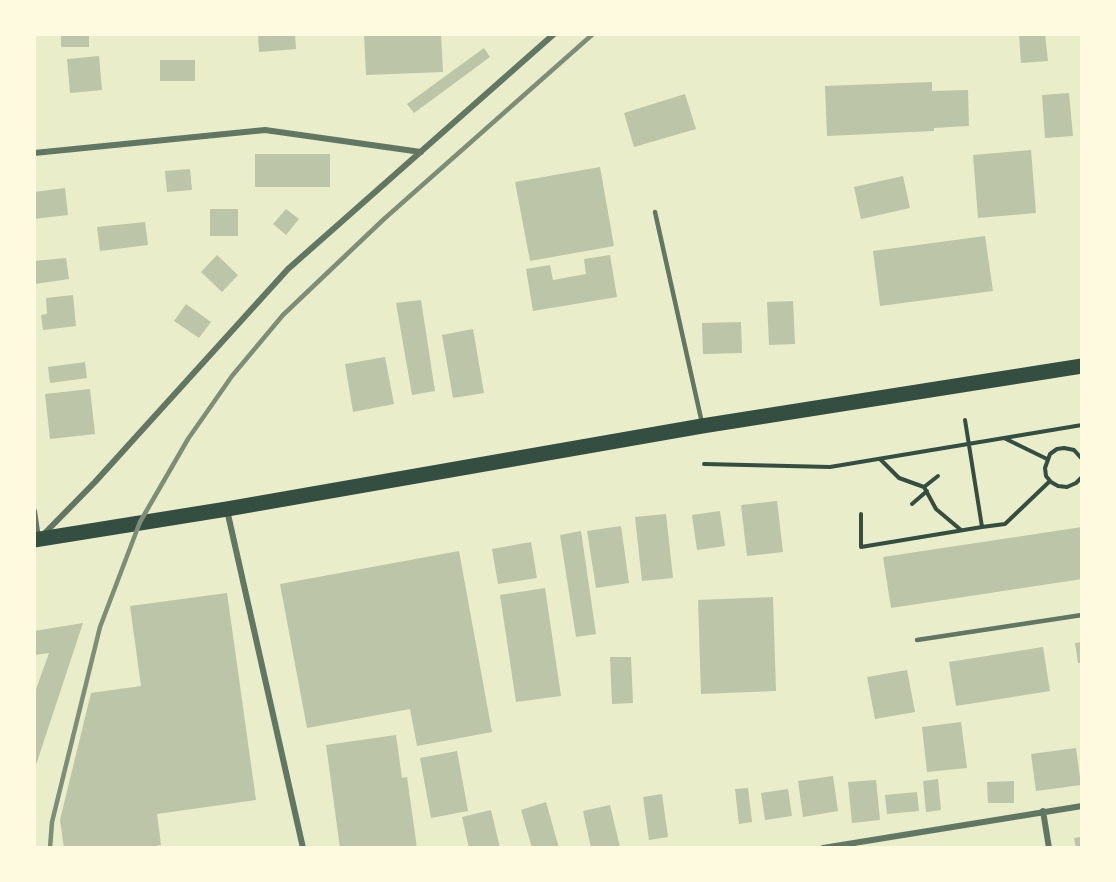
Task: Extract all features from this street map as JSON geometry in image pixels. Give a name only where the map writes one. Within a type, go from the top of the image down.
[{"type":"main road","points":[[36,539],[227,509],[702,426],[1082,366]]},
{"type":"street","points":[[36,539],[95,482],[288,269],[554,34]]},
{"type":"street","points":[[34,153],[265,130],[421,152]]},
{"type":"street","points":[[227,509],[303,848]]},
{"type":"street","points":[[34,512],[36,539]]},
{"type":"street","points":[[823,848],[1082,806]]},
{"type":"street","points":[[1043,811],[1049,848]]},
{"type":"lane","points":[[655,212],[702,426]]},
{"type":"lane","points":[[917,640],[1082,615]]},
{"type":"path","points":[[965,420],[982,527]]},
{"type":"path","points":[[704,464],[830,467],[1082,425]]},
{"type":"path","points":[[1004,438],[1047,459]]},
{"type":"path","points":[[1081,455],[1074,450],[1057,449],[1047,459],[1045,468],[1050,481],[1058,486],[1067,487],[1082,477]]},
{"type":"path","points":[[880,459],[899,478],[926,489],[936,509],[962,531]]},
{"type":"path","points":[[912,504],[938,476]]},
{"type":"path","points":[[861,514],[861,547],[1005,524],[1050,481]]},
{"type":"building","points":[[61,34],[89,34],[89,47],[61,47]]},
{"type":"building","points":[[258,34],[295,34],[296,49],[259,52]]},
{"type":"building","points":[[364,34],[441,34],[443,72],[366,75]]},
{"type":"building","points":[[1019,34],[1045,34],[1048,61],[1021,63]]},
{"type":"building","points":[[484,48],[490,57],[414,113],[407,104]]},
{"type":"building","points":[[99,56],[102,90],[70,93],[67,59]]},
{"type":"building","points":[[160,60],[195,60],[195,81],[160,81]]},
{"type":"building","points":[[932,82],[932,91],[968,90],[969,126],[934,128],[934,131],[827,136],[825,86]]},
{"type":"building","points":[[1069,93],[1073,136],[1045,138],[1042,95]]},
{"type":"building","points":[[685,94],[696,129],[634,147],[624,113]]},
{"type":"building","points":[[1031,150],[1036,213],[978,218],[973,155]]},
{"type":"building","points":[[255,154],[330,154],[330,187],[255,187]]},
{"type":"building","points":[[600,167],[614,246],[530,261],[515,182]]},
{"type":"building","points":[[190,169],[192,190],[167,192],[165,171]]},
{"type":"building","points":[[903,176],[910,208],[861,219],[854,187]]},
{"type":"building","points":[[65,188],[68,215],[34,219],[34,192]]},
{"type":"building","points":[[210,209],[238,209],[238,236],[210,236]]},
{"type":"building","points":[[286,209],[299,219],[286,235],[273,224]]},
{"type":"building","points":[[145,222],[148,245],[100,251],[97,227]]},
{"type":"building","points":[[985,236],[993,291],[880,306],[873,251]]},
{"type":"building","points":[[217,255],[238,275],[222,292],[201,272]]},
{"type":"building","points":[[610,255],[617,297],[533,311],[526,269],[550,265],[553,280],[586,274],[584,259]]},
{"type":"building","points":[[66,258],[69,279],[35,284],[34,261]]},
{"type":"building","points":[[73,295],[76,326],[43,330],[41,315],[47,314],[46,298]]},
{"type":"building","points":[[421,300],[435,391],[412,395],[396,303]]},
{"type":"building","points":[[793,301],[795,344],[769,345],[767,302]]},
{"type":"building","points":[[186,304],[211,322],[199,338],[174,321]]},
{"type":"building","points":[[741,322],[742,353],[703,354],[702,323]]},
{"type":"building","points":[[473,329],[484,393],[453,398],[442,335]]},
{"type":"building","points":[[385,357],[394,404],[353,412],[345,364]]},
{"type":"building","points":[[85,362],[87,378],[50,383],[48,367]]},
{"type":"building","points":[[90,389],[95,434],[50,439],[45,394]]},
{"type":"building","points":[[777,501],[783,552],[747,556],[741,505]]},
{"type":"building","points":[[720,511],[725,546],[697,550],[692,515]]},
{"type":"building","points":[[666,514],[673,578],[642,581],[635,517]]},
{"type":"building","points":[[621,526],[629,583],[596,588],[587,531]]},
{"type":"building","points":[[1082,527],[1082,579],[891,608],[883,557]]},
{"type":"building","points":[[581,531],[596,634],[576,637],[560,535]]},
{"type":"building","points":[[531,542],[537,578],[498,584],[492,549]]},
{"type":"building","points":[[459,551],[492,732],[417,746],[410,709],[307,728],[280,584]]},
{"type":"building","points":[[545,588],[561,696],[516,702],[500,595]]},
{"type":"building","points":[[227,593],[256,800],[157,814],[161,845],[144,848],[64,848],[60,820],[91,693],[141,686],[130,606]]},
{"type":"building","points":[[773,597],[776,691],[701,694],[698,600]]},
{"type":"building","points":[[83,623],[34,768],[34,695],[49,653],[34,655],[34,631]]},
{"type":"building","points":[[1082,642],[1082,663],[1078,663],[1075,643]]},
{"type":"building","points":[[1043,647],[1050,691],[956,706],[949,662]]},
{"type":"building","points":[[610,657],[631,657],[633,703],[612,704]]},
{"type":"building","points":[[907,670],[915,712],[875,719],[867,677]]},
{"type":"building","points":[[961,722],[967,768],[927,772],[922,727]]},
{"type":"building","points":[[396,735],[402,778],[407,777],[417,848],[340,848],[326,745]]},
{"type":"building","points":[[1076,748],[1081,785],[1036,791],[1031,754]]},
{"type":"building","points":[[457,751],[468,811],[431,818],[420,758]]},
{"type":"building","points":[[833,776],[838,811],[803,817],[798,781]]},
{"type":"building","points":[[938,779],[941,810],[926,812],[923,781]]},
{"type":"building","points":[[876,780],[880,820],[852,823],[848,782]]},
{"type":"building","points":[[1014,781],[1014,803],[988,803],[987,782]]},
{"type":"building","points":[[748,788],[752,822],[739,824],[735,789]]},
{"type":"building","points":[[788,789],[792,816],[765,820],[761,793]]},
{"type":"building","points":[[917,792],[919,811],[887,814],[885,795]]},
{"type":"building","points":[[662,794],[668,837],[649,840],[643,797]]},
{"type":"building","points":[[546,802],[559,848],[532,848],[521,810]]},
{"type":"building","points":[[610,805],[620,847],[591,848],[583,811]]},
{"type":"building","points":[[491,810],[500,848],[469,848],[462,817]]},
{"type":"building","points":[[1082,837],[1082,848],[1076,848],[1074,838]]},
{"type":"railway","points":[[50,848],[52,822],[100,627],[140,522],[188,439],[232,376],[283,315],[384,219],[593,34]]}]
